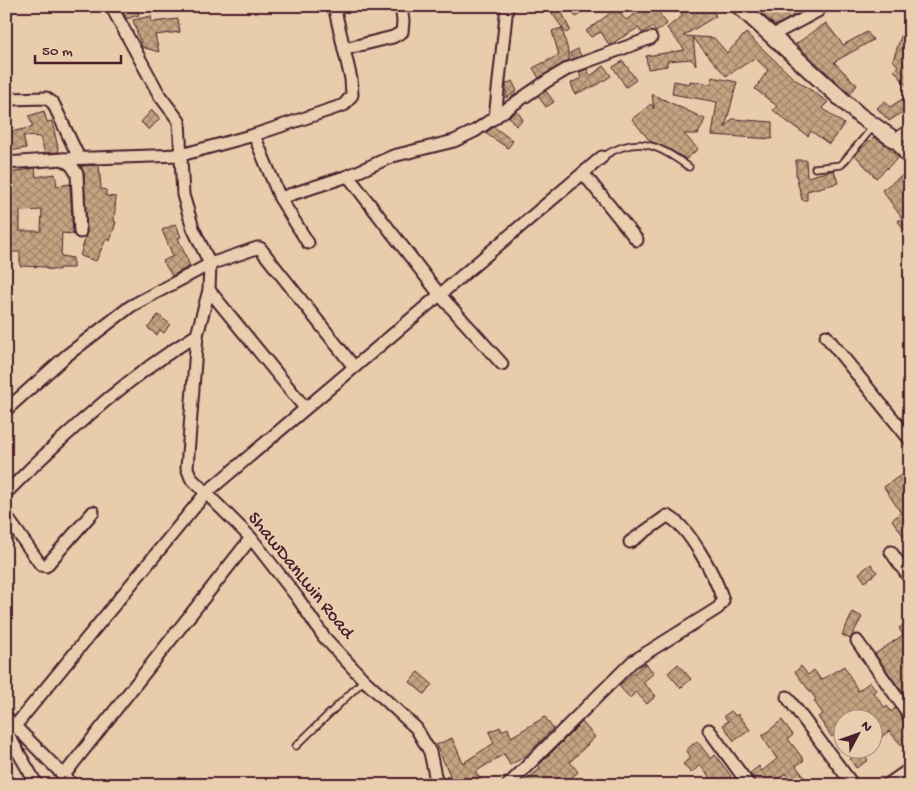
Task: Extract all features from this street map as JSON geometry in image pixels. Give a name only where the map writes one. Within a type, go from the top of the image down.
[{"type":"street","name":"ShawDanLwin Road","points":[[111,6],[160,96],[179,121],[184,195],[193,228],[210,264],[209,290],[197,335],[187,468],[191,478],[250,538],[296,597],[324,637],[364,680],[416,728],[430,752],[437,785]]},
{"type":"street","points":[[6,163],[79,158],[181,155],[254,135],[344,105],[352,95],[351,79],[334,6]]},
{"type":"street","points":[[344,49],[393,37],[402,32],[401,6]]},
{"type":"street","points":[[495,118],[507,6]]},
{"type":"street","points":[[739,6],[874,125],[895,140],[910,161]]},
{"type":"street","points":[[771,36],[818,11],[822,6]]},
{"type":"street","points":[[280,198],[348,176],[393,156],[454,140],[495,118],[547,81],[569,68],[651,38]]},
{"type":"street","points":[[8,99],[46,98],[53,103],[79,158]]},
{"type":"street","points":[[895,140],[910,130]]},
{"type":"street","points":[[254,135],[280,198],[308,243]]},
{"type":"street","points":[[9,732],[206,493],[602,157]]},
{"type":"street","points":[[63,159],[72,166],[77,174],[80,232]]},
{"type":"street","points":[[582,173],[638,240]]},
{"type":"street","points":[[348,176],[440,295],[502,364]]},
{"type":"street","points":[[6,410],[66,356],[131,306],[210,264],[260,248],[354,367]]},
{"type":"street","points":[[209,290],[305,408]]},
{"type":"street","points":[[6,493],[47,451],[88,417],[177,347],[197,335]]},
{"type":"street","points":[[826,336],[905,424],[910,440]]},
{"type":"street","points":[[6,516],[41,565],[46,566],[93,512]]},
{"type":"street","points":[[508,785],[632,662],[718,608],[723,601],[709,568],[677,520],[667,516],[630,542]]},
{"type":"street","points":[[64,775],[250,538]]},
{"type":"street","points":[[891,552],[910,579]]},
{"type":"street","points":[[857,641],[910,716]]},
{"type":"street","points":[[787,698],[853,785]]},
{"type":"street","points":[[6,717],[9,732],[37,785]]},
{"type":"street","points":[[709,730],[749,785]]},
{"type":"street","points":[[9,732],[64,775],[73,785]]},
{"type":"street","points":[[887,785],[910,769]]},
{"type":"lane","points":[[815,168],[841,165],[874,125]]},
{"type":"lane","points":[[602,157],[614,150],[635,144],[661,147],[689,167]]},
{"type":"lane","points":[[296,746],[364,680]]},
{"type":"building","points":[[121,6],[136,6],[139,15],[126,19]]},
{"type":"building","points":[[547,6],[559,6],[570,30],[566,33]]},
{"type":"building","points":[[567,6],[591,6],[576,17]]},
{"type":"building","points":[[647,6],[654,6],[667,24],[656,32],[652,27],[642,33],[638,28],[609,45],[601,32],[591,37],[586,31],[616,9],[626,20]]},
{"type":"building","points":[[675,6],[710,6],[716,16],[683,36],[714,38],[727,53],[746,33],[792,77],[828,102],[822,108],[844,124],[829,144],[811,131],[808,136],[773,110],[777,106],[755,89],[768,70],[755,58],[726,76],[693,38],[696,65],[691,59],[667,61],[667,66],[648,69],[646,56],[685,50],[667,28],[683,15]]},
{"type":"building","points":[[753,6],[811,6],[775,26]]},
{"type":"building","points":[[151,16],[152,22],[178,19],[180,32],[155,35],[159,52],[142,47],[133,20]]},
{"type":"building","points":[[908,16],[910,16],[910,90],[894,70],[898,66],[893,60]]},
{"type":"building","points":[[826,23],[843,45],[867,32],[873,40],[834,62],[857,85],[850,94],[796,44]]},
{"type":"building","points":[[562,28],[570,59],[539,78],[533,68],[559,55],[552,31]]},
{"type":"building","points":[[578,49],[581,56],[573,59],[570,53]]},
{"type":"building","points":[[623,61],[636,80],[626,87],[613,67]]},
{"type":"building","points":[[604,66],[611,76],[597,85],[575,94],[571,83],[581,78],[579,72],[587,69],[590,76]]},
{"type":"building","points":[[712,77],[737,82],[725,128],[732,119],[772,122],[772,139],[712,135],[717,102],[672,94],[674,81],[690,84],[690,81],[711,84]]},
{"type":"building","points":[[512,81],[517,91],[506,98],[506,84]]},
{"type":"building","points":[[546,91],[554,102],[546,107],[538,96]]},
{"type":"building","points":[[652,94],[705,119],[698,134],[684,134],[698,149],[686,159],[650,141],[632,119],[651,104],[654,109]]},
{"type":"building","points":[[910,94],[910,107],[889,121],[877,108],[885,101],[890,107]]},
{"type":"building","points":[[152,110],[160,118],[149,130],[141,122]]},
{"type":"building","points":[[44,111],[47,122],[52,121],[59,152],[45,153],[40,137],[23,136],[26,148],[6,152],[6,133],[33,127],[29,116]]},
{"type":"building","points":[[517,111],[523,120],[516,126],[509,117]]},
{"type":"building","points":[[494,127],[513,141],[508,148],[485,133]]},
{"type":"building","points":[[874,137],[888,146],[898,158],[876,178],[855,155]]},
{"type":"building","points":[[796,160],[806,160],[807,177],[834,170],[838,183],[807,191],[807,200],[802,200],[796,175]]},
{"type":"building","points":[[99,165],[101,189],[106,190],[106,196],[116,197],[114,221],[116,222],[110,241],[106,239],[96,261],[80,256],[87,232],[84,174],[81,166]]},
{"type":"building","points":[[35,168],[36,177],[55,174],[57,186],[70,184],[73,234],[62,233],[61,256],[73,258],[73,268],[59,268],[59,270],[46,269],[46,267],[20,266],[20,252],[6,252],[9,219],[6,219],[6,189],[11,189],[9,173]],"holes":[[[42,210],[41,231],[20,231],[20,211]]]},
{"type":"building","points":[[910,170],[910,238],[898,221],[902,218],[882,190]]},
{"type":"building","points":[[176,224],[181,237],[178,238],[190,266],[172,276],[163,261],[173,256],[162,230]]},
{"type":"building","points":[[158,315],[170,324],[164,333],[160,330],[157,335],[148,328]]},
{"type":"building","points":[[901,475],[910,488],[910,545],[892,520],[901,513],[884,487]]},
{"type":"building","points":[[871,564],[877,572],[865,582],[859,573]]},
{"type":"building","points":[[853,612],[862,617],[850,639],[842,635]]},
{"type":"building","points":[[910,621],[910,703],[875,654],[903,635],[899,628]]},
{"type":"building","points":[[645,663],[654,673],[643,682],[656,696],[647,704],[636,692],[630,698],[619,686]]},
{"type":"building","points":[[678,664],[691,679],[681,688],[668,673]]},
{"type":"building","points":[[801,666],[808,675],[814,670],[821,680],[844,666],[858,691],[870,682],[876,690],[873,692],[885,708],[887,706],[891,712],[895,708],[904,721],[910,723],[910,742],[904,748],[889,731],[884,735],[884,708],[834,708],[834,736],[832,737],[818,717],[823,714],[814,701],[816,699],[795,672]]},
{"type":"building","points":[[418,672],[432,684],[424,694],[410,682]]},
{"type":"building","points":[[731,711],[736,716],[738,714],[750,730],[734,741],[723,725],[728,721],[724,716]]},
{"type":"building","points":[[545,717],[553,729],[526,756],[510,765],[504,754],[475,772],[485,785],[449,785],[446,777],[450,775],[436,745],[452,738],[463,763],[494,743],[489,732],[500,727],[502,731],[508,728],[511,737]]},
{"type":"building","points":[[782,720],[793,735],[788,739],[804,760],[796,766],[810,785],[794,785],[786,773],[770,785],[759,785],[750,773],[759,766],[762,771],[777,759],[762,736]]},
{"type":"building","points":[[582,722],[595,737],[570,762],[578,772],[563,785],[520,785],[541,768],[538,766]]},
{"type":"building","points":[[697,741],[711,759],[715,755],[731,776],[720,785],[716,785],[700,765],[691,773],[683,764],[691,757],[686,750]]},
{"type":"building","points":[[866,758],[868,760],[856,768],[850,759]]}]
